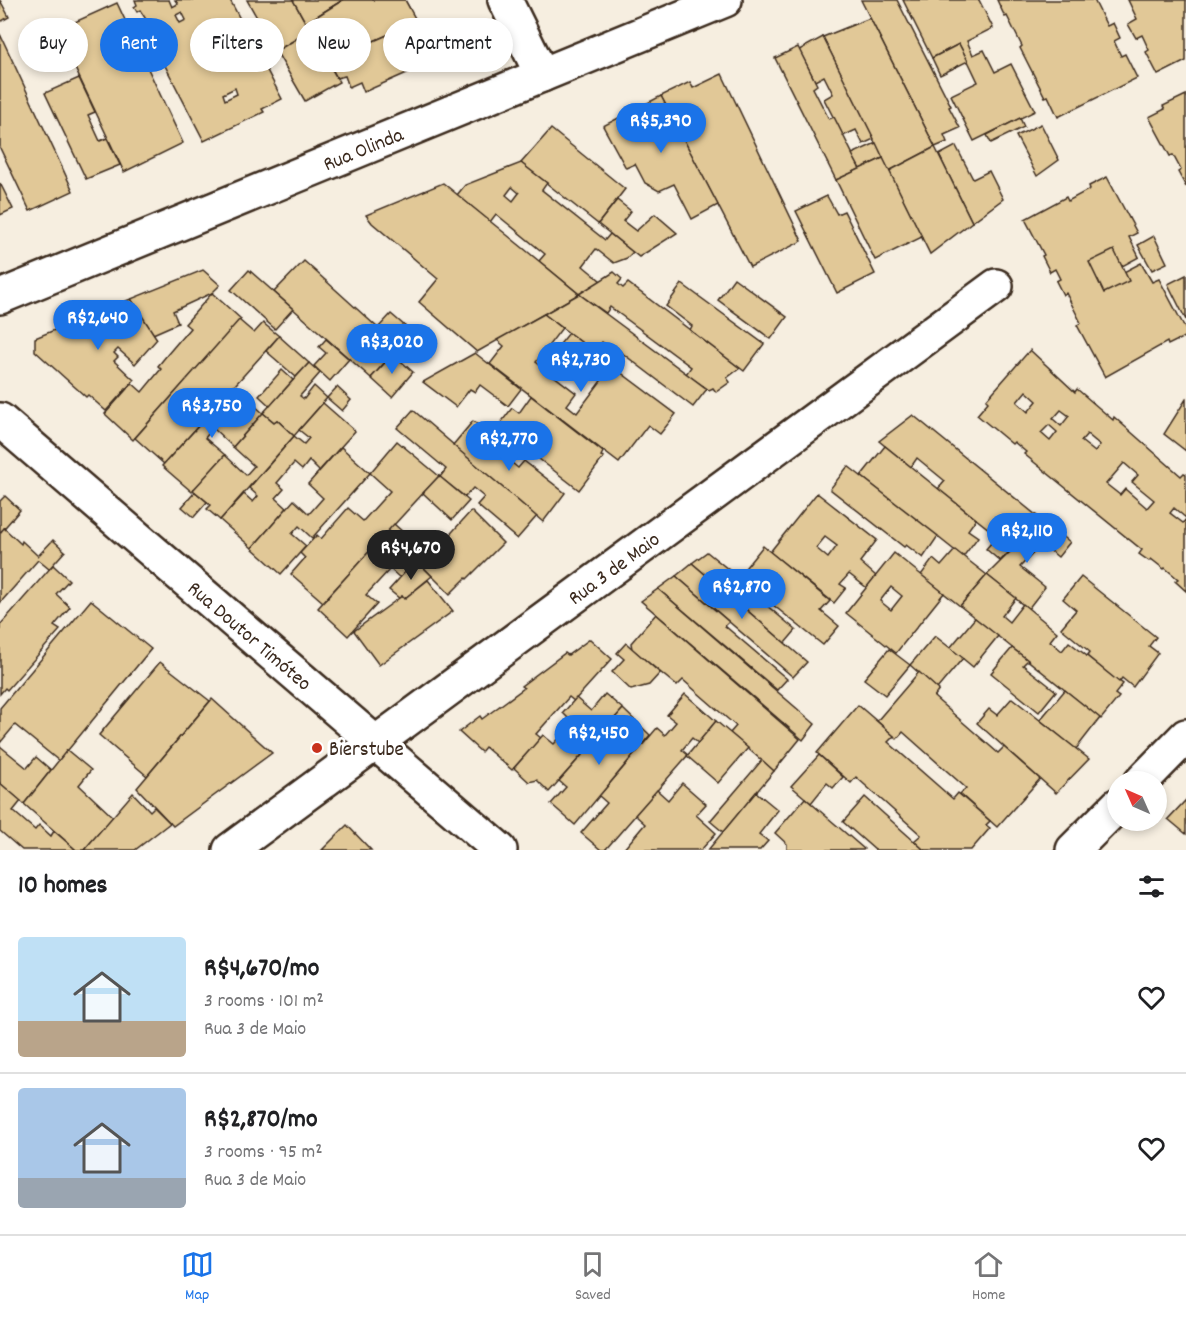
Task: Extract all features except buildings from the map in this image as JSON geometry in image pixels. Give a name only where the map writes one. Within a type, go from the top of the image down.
[{"type":"street","points":[[505,0],[542,75]]},
{"type":"street","name":"Rua Olinda","points":[[0,297],[725,0]]},
{"type":"street","name":"Rua 3 de Maio","points":[[230,850],[996,286]]},
{"type":"street","name":"Rua Doutor Timóteo","points":[[0,420],[500,850]]},
{"type":"street","points":[[1152,771],[1186,736]]},
{"type":"street","points":[[1073,850],[1107,816]]},
{"type":"place","name":"Bierstube","points":[[317,748]]}]
